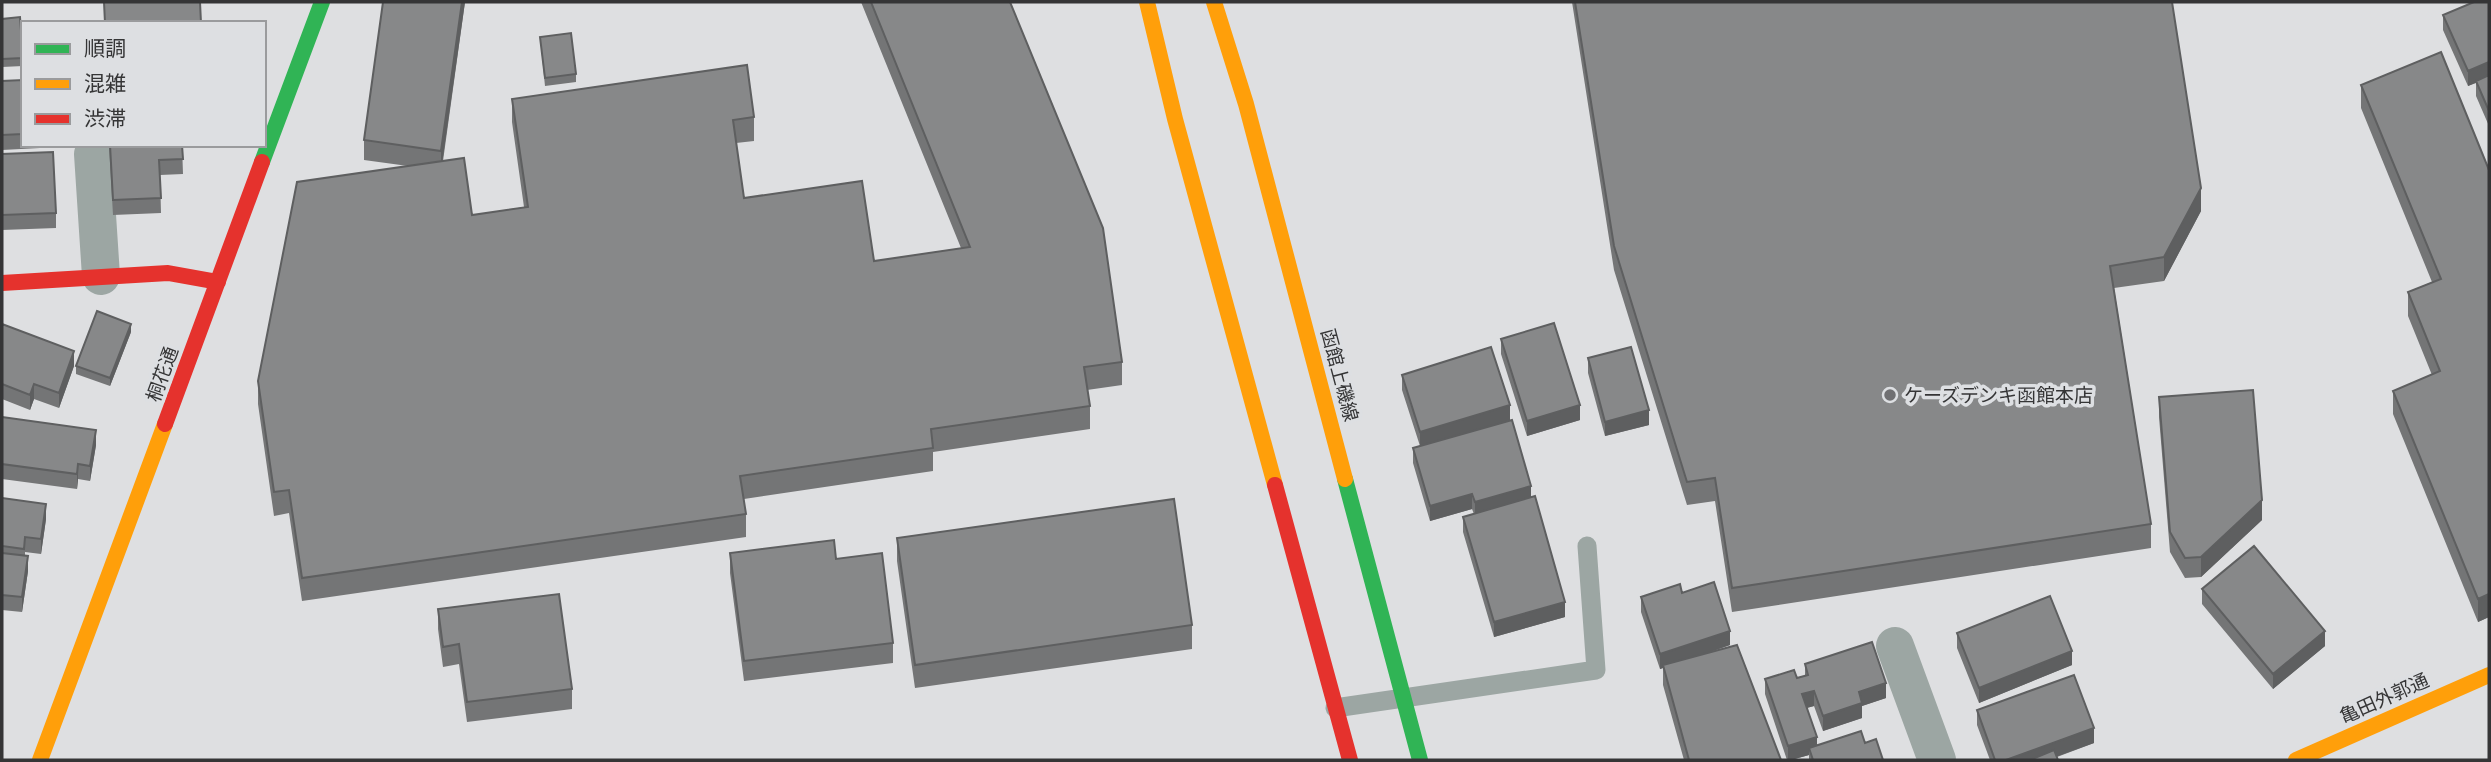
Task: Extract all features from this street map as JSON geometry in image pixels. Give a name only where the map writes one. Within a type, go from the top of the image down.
[{"type":"main road","name":"桐花通","points":[[40,760],[322,2]]},
{"type":"main road","points":[[1147,2],[1178,132],[1350,760]]},
{"type":"main road","name":"函館上磯線","points":[[1214,2],[1246,104],[1420,760]]},
{"type":"main road","points":[[2,283],[168,273],[218,282]]},
{"type":"main road","name":"亀田外郭通","points":[[2296,760],[2489,675]]},
{"type":"street","points":[[93,154],[101,276]]},
{"type":"street","points":[[1895,646],[1937,760]]},
{"type":"lane","points":[[1335,708],[1596,670],[1587,546]]},
{"type":"building","points":[[104,2],[200,2],[201,21],[105,21]]},
{"type":"building","points":[[383,2],[462,2],[441,151],[364,140]]},
{"type":"building","points":[[871,2],[1010,2],[1103,228],[1122,362],[1084,367],[1090,406],[931,429],[933,448],[740,476],[746,514],[302,578],[289,490],[274,492],[258,381],[297,182],[464,158],[472,215],[528,207],[512,99],[747,65],[754,117],[733,120],[744,198],[862,181],[874,261],[970,247]]},
{"type":"building","name":"ケーズデンキ函館本店","points":[[1575,2],[2172,2],[2201,188],[2164,257],[2110,266],[2151,524],[1732,588],[1715,478],[1687,482],[1614,246]]},
{"type":"building","points":[[2474,2],[2489,2],[2489,62],[2468,71],[2443,15]]},
{"type":"building","points":[[20,17],[21,58],[2,59],[2,19]]},
{"type":"building","points":[[571,33],[576,74],[545,78],[540,37]]},
{"type":"building","points":[[2441,52],[2489,170],[2489,594],[2478,599],[2393,391],[2440,371],[2408,292],[2441,279],[2361,85]]},
{"type":"building","points":[[2489,75],[2489,111],[2476,81]]},
{"type":"building","points":[[21,80],[21,134],[2,135],[2,81]]},
{"type":"building","points":[[110,147],[182,147],[183,159],[159,160],[161,198],[113,200]]},
{"type":"building","points":[[53,152],[56,213],[2,215],[2,154]]},
{"type":"building","points":[[97,311],[131,324],[110,378],[76,366]]},
{"type":"building","points":[[1554,323],[1580,405],[1527,421],[1501,339]]},
{"type":"building","points":[[2,324],[74,351],[59,393],[34,384],[30,395],[2,384]]},
{"type":"building","points":[[1491,347],[1510,405],[1420,432],[1402,375]]},
{"type":"building","points":[[1631,347],[1649,410],[1605,422],[1588,358]]},
{"type":"building","points":[[2253,390],[2262,500],[2201,557],[2185,558],[2170,532],[2159,397]]},
{"type":"building","points":[[2,417],[96,430],[90,466],[78,464],[77,474],[2,464]]},
{"type":"building","points":[[1512,420],[1531,486],[1475,502],[1472,494],[1430,506],[1413,448]]},
{"type":"building","points":[[1535,496],[1565,602],[1494,622],[1463,517]]},
{"type":"building","points":[[2,498],[46,504],[41,539],[25,537],[24,549],[2,546]]},
{"type":"building","points":[[1174,499],[1192,625],[915,665],[897,538]]},
{"type":"building","points":[[834,540],[836,559],[882,553],[893,643],[744,661],[730,553]]},
{"type":"building","points":[[2254,546],[2325,631],[2273,674],[2202,589]]},
{"type":"building","points":[[2,553],[28,556],[22,597],[2,595]]},
{"type":"building","points":[[1714,582],[1730,631],[1660,654],[1641,597],[1680,584],[1682,593]]},
{"type":"building","points":[[559,594],[572,689],[467,702],[459,644],[443,647],[438,609]]},
{"type":"building","points":[[2050,596],[2072,651],[1979,688],[1957,633]]},
{"type":"building","points":[[1872,642],[1886,683],[1859,692],[1862,703],[1823,716],[1814,691],[1802,694],[1817,737],[1788,746],[1765,679],[1794,670],[1797,678],[1808,675],[1805,664]]},
{"type":"building","points":[[1737,645],[1781,760],[1689,760],[1663,665]]},
{"type":"building","points":[[2074,675],[2094,728],[2006,760],[1995,760],[1977,710]]},
{"type":"building","points":[[1861,731],[1865,743],[1876,739],[1883,760],[1813,760],[1809,748]]},
{"type":"building","points":[[2054,750],[2058,760],[2030,760]]},
{"type":"traffic: fast","points":[[262,162],[322,2]]},
{"type":"traffic: fast","points":[[1345,479],[1420,760]]},
{"type":"traffic: slow","points":[[1147,2],[1175,119],[1275,485]]},
{"type":"traffic: slow","points":[[1214,2],[1246,104],[1345,479]]},
{"type":"traffic: slow","points":[[40,760],[165,424]]},
{"type":"traffic: slow","points":[[2296,760],[2489,675]]},
{"type":"traffic: jam","points":[[165,424],[262,162]]},
{"type":"traffic: jam","points":[[2,283],[168,273],[218,282]]},
{"type":"traffic: jam","points":[[1275,485],[1350,760]]},
{"type":"place","name":"ケーズデンキ函館本店","points":[[1890,395]]}]
